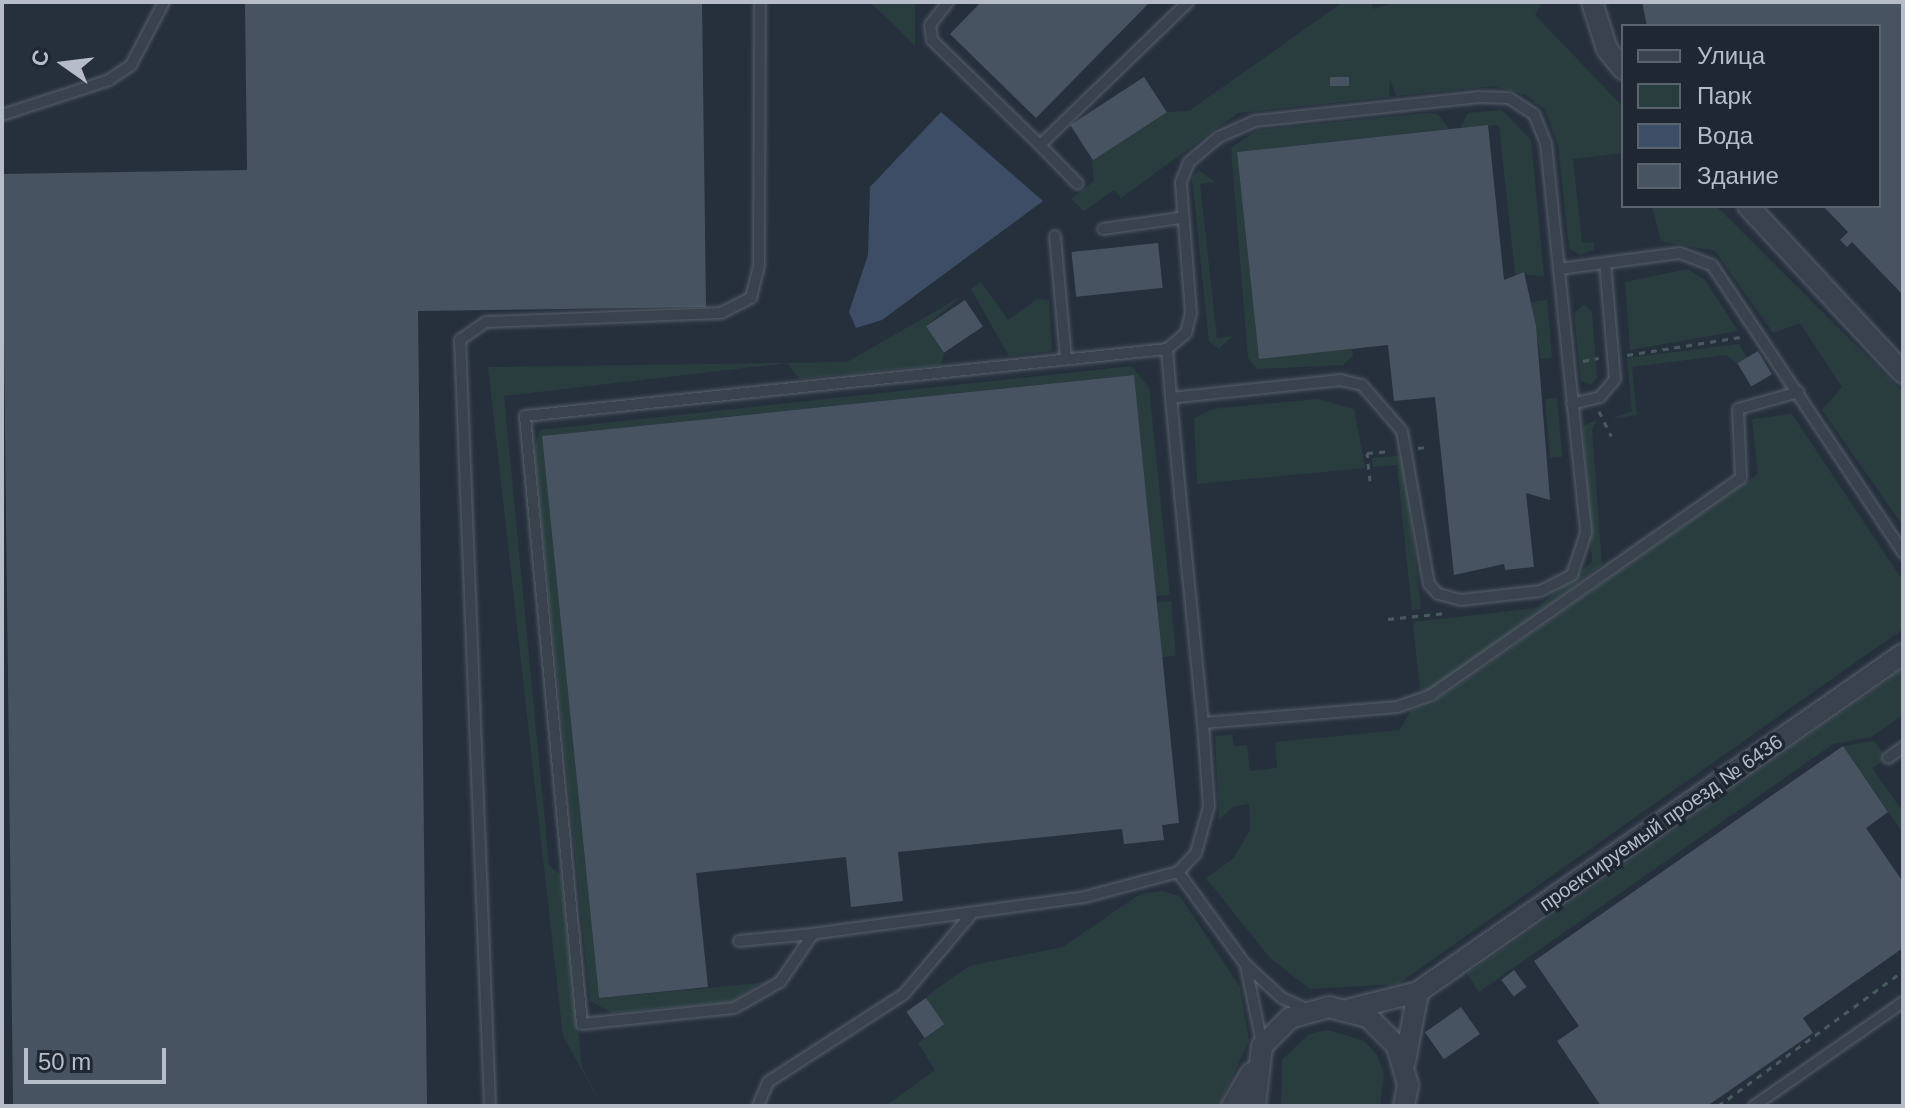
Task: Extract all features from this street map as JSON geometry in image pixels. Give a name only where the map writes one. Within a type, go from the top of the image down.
[{"type":"street","points":[[1592,2],[1607,49],[1621,66]]},
{"type":"street","points":[[1750,208],[1903,373]]},
{"type":"street","name":"проектируемый проезд № 6436","points":[[1418,992],[1903,654]]},
{"type":"street","points":[[1232,1106],[1258,1056],[1309,1010],[1350,1009],[1418,992],[1405,1064],[1404,1106]]},
{"type":"street","points":[[1350,1009],[1385,1030],[1405,1064]]},
{"type":"street","points":[[1255,1106],[1258,1056]]},
{"type":"lane","points":[[2,115],[109,80],[131,65],[164,2]]},
{"type":"lane","points":[[490,1106],[460,340],[486,322],[721,313],[751,298],[759,266],[760,2]]},
{"type":"lane","points":[[948,2],[930,25],[932,40],[1078,184]]},
{"type":"lane","points":[[1040,145],[1188,2]]},
{"type":"lane","points":[[813,934],[780,982],[734,1008],[582,1024],[525,416],[1167,349],[1186,333],[1191,313],[1180,218],[1189,162],[1242,123],[1509,98],[1542,127],[1586,533],[1579,565],[1540,591],[1447,600],[1429,584],[1408,449],[1392,411],[1373,390],[1351,382],[1171,398]]},
{"type":"lane","points":[[1103,229],[1180,218]]},
{"type":"lane","points":[[1055,236],[1066,359]]},
{"type":"lane","points":[[1559,269],[1680,253],[1703,258],[1799,392],[1903,553]]},
{"type":"lane","points":[[1572,404],[1611,388],[1616,356],[1605,263]]},
{"type":"lane","points":[[739,941],[970,916],[1085,897],[1178,872],[1206,828],[1203,723],[1167,349]]},
{"type":"lane","points":[[1203,723],[1397,707],[1431,695],[1741,478],[1738,409],[1799,392]]},
{"type":"lane","points":[[1888,758],[1903,747]]},
{"type":"lane","points":[[1178,872],[1245,964],[1282,998],[1309,1010]]},
{"type":"lane","points":[[758,1106],[768,1082],[904,994],[970,916]]},
{"type":"lane","points":[[1245,964],[1258,1056]]},
{"type":"lane","points":[[1754,1106],[1903,1002]]},
{"type":"path","points":[[1568,363],[1742,336],[1747,345]]},
{"type":"path","points":[[1370,481],[1367,453],[1428,447]]},
{"type":"path","points":[[1388,619],[1463,611],[1461,600]]},
{"type":"path","points":[[1718,1106],[1903,971]]},
{"type":"green space","points":[[870,2],[915,2],[915,46],[892,23]]},
{"type":"green space","points":[[1343,2],[1371,2],[1373,9],[1397,2],[1542,2],[1535,15],[1621,105],[1621,153],[1573,159],[1582,243],[1594,242],[1594,250],[1580,255],[1569,248],[1558,145],[1545,110],[1526,95],[1494,86],[1396,96],[1390,78],[1389,97],[1238,113],[1121,198],[1114,190],[1084,211],[1071,199],[1094,181],[1092,161],[1167,112],[1189,111]]},
{"type":"green space","points":[[1502,110],[1531,140],[1544,276],[1515,274],[1499,125],[1460,128],[1468,113]]},
{"type":"green space","points":[[1438,114],[1449,129],[1237,152],[1259,358],[1352,349],[1353,356],[1343,365],[1257,369],[1248,358],[1231,148],[1257,130]]},
{"type":"green space","points":[[1199,170],[1215,182],[1200,184],[1217,338],[1232,336],[1219,349],[1209,341],[1192,178]]},
{"type":"green space","points":[[1653,208],[1718,208],[1903,392],[1903,526],[1822,410],[1842,387],[1800,323],[1773,333],[1715,251],[1661,241]]},
{"type":"green space","points":[[1688,269],[1705,280],[1738,331],[1630,350],[1625,282]]},
{"type":"green space","points":[[981,282],[1008,320],[1037,299],[1049,300],[1052,351],[1009,356],[971,289]]},
{"type":"green space","points":[[962,296],[926,326],[944,353],[941,365],[799,379],[787,363],[504,396],[549,865],[561,875],[582,1067],[602,1106],[563,1036],[488,367],[847,362]]},
{"type":"green space","points":[[1547,300],[1552,358],[1541,359],[1531,302]]},
{"type":"green space","points":[[1584,304],[1592,312],[1597,378],[1591,385],[1581,381],[1574,313]]},
{"type":"green space","points":[[1739,344],[1747,358],[1738,364],[1726,355],[1632,367],[1637,415],[1611,419],[1632,411],[1627,358]]},
{"type":"green space","points":[[1132,366],[1149,388],[1170,595],[1156,596],[1133,375],[542,436],[599,998],[761,983],[731,1002],[612,1013],[590,1001],[534,451],[540,430]]},
{"type":"green space","points":[[1557,398],[1562,457],[1550,458],[1545,399]]},
{"type":"green space","points":[[1318,399],[1354,409],[1365,468],[1197,484],[1194,418],[1212,409]]},
{"type":"green space","points":[[1792,414],[1903,581],[1903,629],[1398,984],[1310,989],[1270,958],[1206,878],[1233,859],[1250,830],[1249,804],[1234,806],[1219,820],[1215,736],[1232,734],[1234,746],[1247,745],[1250,771],[1277,768],[1275,742],[1400,730],[1411,710],[1430,705],[1758,474],[1752,419]]},
{"type":"green space","points":[[1597,420],[1592,430],[1602,565],[1432,690],[1420,690],[1413,622],[1536,608],[1592,562],[1583,426]]},
{"type":"green space","points":[[1404,455],[1421,609],[1412,610],[1397,465],[1373,467],[1372,458]]},
{"type":"green space","points":[[1171,601],[1176,656],[1162,657],[1157,602]]},
{"type":"green space","points":[[1903,669],[1903,715],[1871,737],[1833,744],[1479,992],[1467,974]]},
{"type":"green space","points":[[1874,741],[1887,758],[1872,768],[1903,812],[1903,833],[1843,746]]},
{"type":"green space","points":[[1162,891],[1180,896],[1240,987],[1249,1041],[1219,1106],[885,1106],[935,1070],[918,1043],[943,1024],[926,998],[936,989],[969,966],[1063,947],[1140,894]]},
{"type":"green space","points":[[1328,1030],[1364,1041],[1377,1055],[1384,1073],[1380,1106],[1281,1106],[1282,1060],[1309,1034]]},
{"type":"water","points":[[941,112],[1043,201],[882,320],[856,328],[849,312],[868,255],[870,187]]},
{"type":"building","points":[[245,2],[702,2],[706,307],[418,311],[427,1106],[13,1106],[2,174],[247,170]]},
{"type":"building","points":[[981,2],[1150,2],[1036,118],[950,34]]},
{"type":"building","points":[[1642,2],[1903,2],[1903,295],[1852,242],[1847,247],[1840,240],[1848,232],[1825,208],[1881,208],[1881,24],[1647,24]]},
{"type":"building","points":[[1144,77],[1167,112],[1093,160],[1070,125]]},
{"type":"building","points":[[1330,77],[1349,77],[1349,86],[1330,86]]},
{"type":"building","points":[[1488,125],[1504,280],[1524,272],[1536,326],[1550,500],[1526,493],[1534,567],[1505,570],[1504,564],[1454,575],[1435,397],[1394,401],[1388,345],[1259,359],[1237,152]]},
{"type":"building","points":[[1158,243],[1163,288],[1076,297],[1071,252]]},
{"type":"building","points":[[965,300],[983,327],[944,353],[926,326]]},
{"type":"building","points":[[1758,351],[1772,374],[1751,387],[1737,363]]},
{"type":"building","points":[[1134,375],[1179,823],[1162,825],[1164,840],[1124,844],[1122,829],[898,852],[903,901],[851,907],[846,857],[696,873],[708,987],[599,998],[542,436]]},
{"type":"building","points":[[1843,746],[1888,812],[1866,828],[1903,882],[1903,948],[1803,1018],[1813,1033],[1707,1106],[1601,1106],[1557,1041],[1579,1026],[1534,961]]},
{"type":"building","points":[[1514,970],[1527,987],[1514,996],[1501,980]]},
{"type":"building","points":[[926,998],[944,1024],[925,1038],[906,1012]]},
{"type":"building","points":[[1461,1007],[1480,1034],[1444,1059],[1425,1032]]}]
